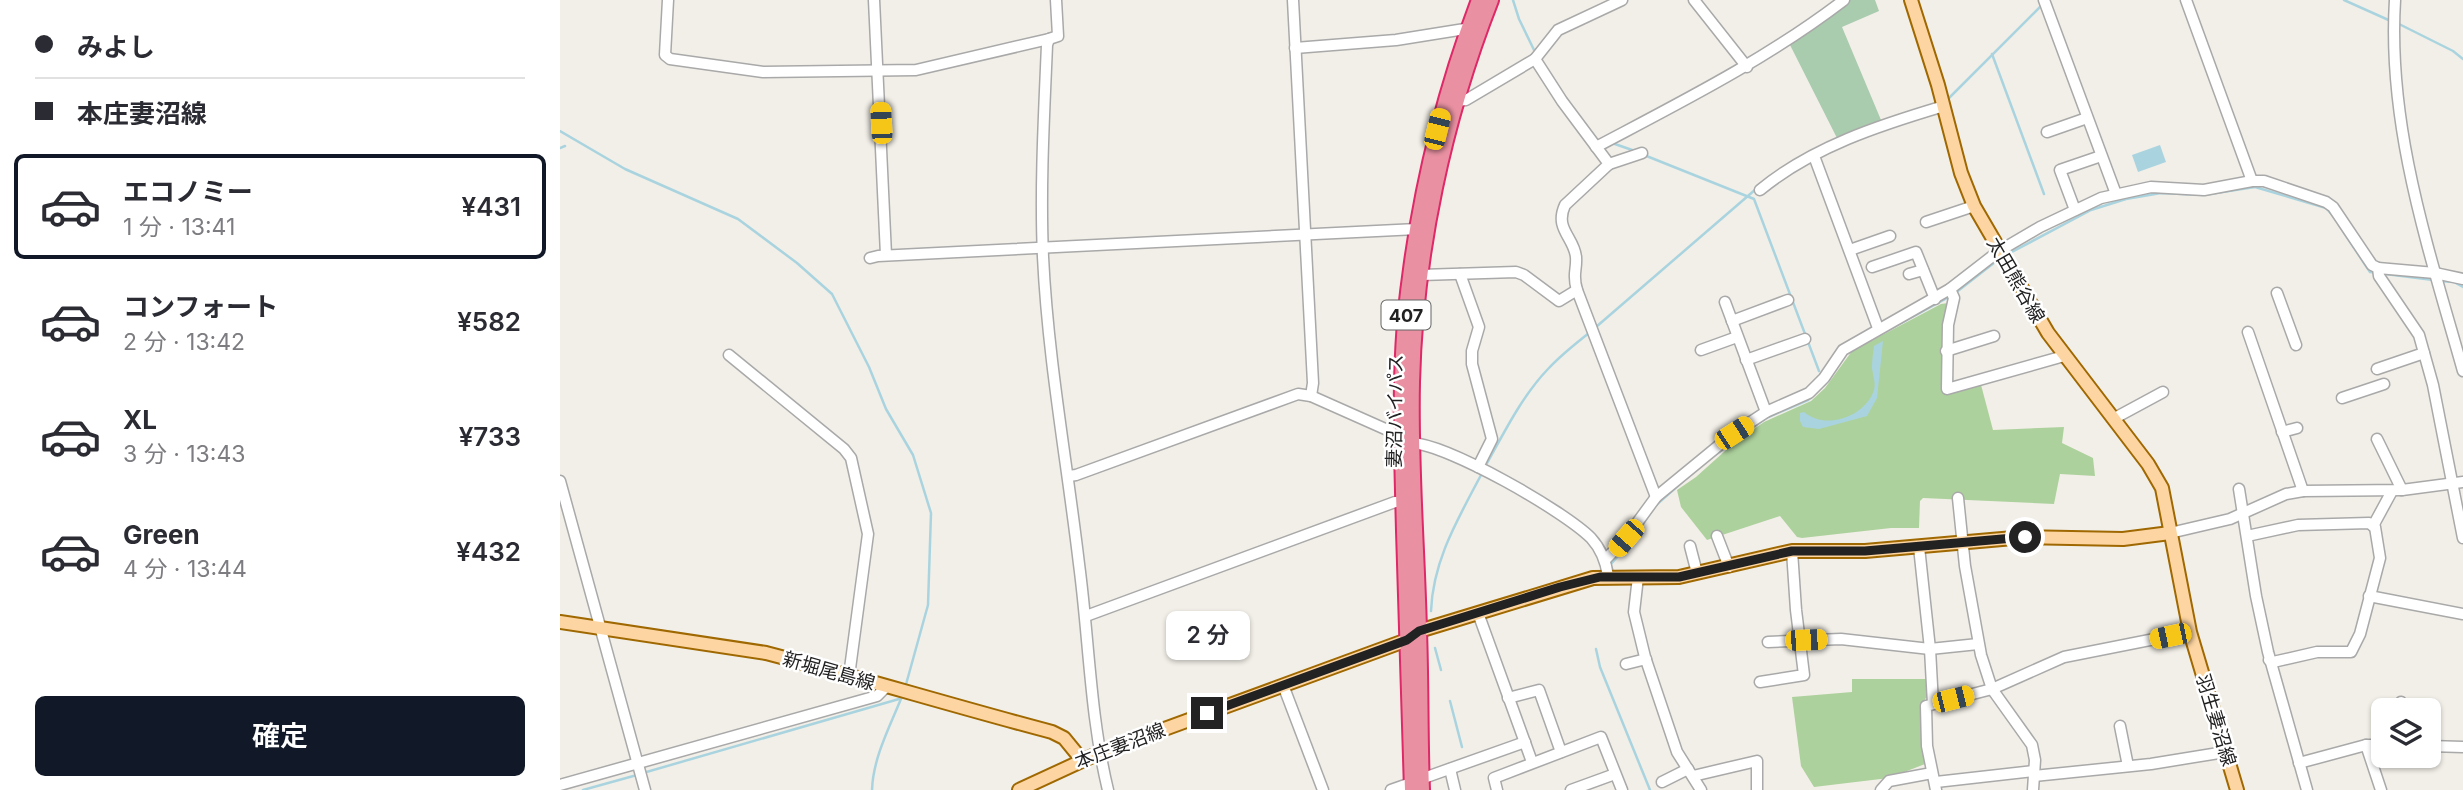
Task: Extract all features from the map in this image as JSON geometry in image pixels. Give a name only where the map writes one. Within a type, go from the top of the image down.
[{"type":"highway","name":"妻沼バイパス","points":[[1413,636],[1403,502],[1421,275],[1441,164],[1479,0]]},
{"type":"highway","name":"妻沼バイパス","points":[[1417,785],[1405,332],[1409,278],[1440,118],[1474,29],[1491,0]]},
{"type":"main road","name":"太田熊谷線","points":[[1911,0],[1944,106],[1961,173],[1974,206],[2064,356],[2148,464],[2158,481],[2170,533]]},
{"type":"main road","points":[[1413,636],[1575,582],[1608,576],[1679,577],[1792,551],[1865,551],[2036,536],[2123,539],[2170,533]]},
{"type":"main road","name":"羽生妻沼線","points":[[2170,533],[2190,632],[2237,790]]},
{"type":"main road","name":"新堀尾島線","points":[[560,622],[766,653],[1052,732],[1064,737],[1082,760]]},
{"type":"main road","name":"本庄妻沼線","points":[[1019,790],[1099,753],[1413,636]]},
{"type":"street","points":[[668,0],[665,55],[670,59],[763,72],[916,70],[1049,39],[1058,36],[1056,0]]},
{"type":"street","points":[[874,0],[886,255]]},
{"type":"street","points":[[1293,0],[1313,383],[1311,396]]},
{"type":"street","points":[[1456,101],[1466,100],[1535,59],[1558,30],[1622,0]]},
{"type":"street","points":[[1694,0],[1746,67]]},
{"type":"street","points":[[1596,147],[1746,67],[1809,27],[1831,4],[1844,0]]},
{"type":"street","points":[[2044,0],[2116,194]]},
{"type":"street","points":[[2186,0],[2252,181]]},
{"type":"street","points":[[2395,0],[2394,79],[2399,117],[2438,285],[2463,371]]},
{"type":"street","points":[[1295,47],[1396,40],[1474,29]]},
{"type":"street","points":[[1049,39],[1042,158],[1043,254],[1058,414],[1069,476],[1086,616],[1099,753],[1108,790]]},
{"type":"street","points":[[1535,59],[1562,101],[1609,164]]},
{"type":"street","points":[[1760,190],[1788,169],[1862,134],[1944,106]]},
{"type":"street","points":[[2047,132],[2087,118]]},
{"type":"street","points":[[1643,153],[1609,164],[1565,205],[1562,212],[1564,233],[1574,248],[1576,257],[1573,277],[1577,290],[1656,497]]},
{"type":"street","points":[[1814,156],[1878,328]]},
{"type":"street","points":[[2075,210],[2060,170],[2101,156]]},
{"type":"street","points":[[1605,560],[1626,538],[1656,497],[1715,447],[1766,412],[1809,393],[1843,350],[1878,328],[1935,299],[1952,294],[1999,251],[2075,210],[2116,194],[2151,187],[2204,190],[2264,181],[2326,202],[2339,213],[2372,265],[2378,268],[2435,273],[2463,279]]},
{"type":"street","points":[[1926,222],[1974,206]]},
{"type":"street","points":[[870,258],[1044,246],[1417,229]]},
{"type":"street","points":[[1850,250],[1890,236]]},
{"type":"street","points":[[1872,267],[1916,253],[1935,299]]},
{"type":"street","points":[[2378,268],[2379,276],[2419,335],[2458,482],[2463,538]]},
{"type":"street","points":[[1909,274],[1923,270]]},
{"type":"street","points":[[1421,275],[1516,272],[1559,301],[1577,290]]},
{"type":"street","points":[[1460,274],[1479,327],[1472,351],[1472,364],[1492,439],[1478,467]]},
{"type":"street","points":[[2277,293],[2296,345]]},
{"type":"street","points":[[1952,294],[1946,351],[1947,389],[2064,356]]},
{"type":"street","points":[[1732,321],[1788,300]]},
{"type":"street","points":[[1725,302],[1766,412]]},
{"type":"street","points":[[2248,332],[2303,491]]},
{"type":"street","points":[[1946,351],[1994,336]]},
{"type":"street","points":[[1701,350],[1737,337]]},
{"type":"street","points":[[1746,360],[1805,340]]},
{"type":"street","points":[[2377,369],[2424,353]]},
{"type":"street","points":[[729,355],[844,449],[851,458],[868,534],[849,676]]},
{"type":"street","points":[[2342,398],[2384,384]]},
{"type":"street","points":[[2113,419],[2163,392]]},
{"type":"street","points":[[1069,476],[1298,394],[1311,396],[1478,467],[1517,488],[1573,523],[1591,539],[1605,560],[1608,576]]},
{"type":"street","points":[[2282,432],[2297,428]]},
{"type":"street","points":[[2377,439],[2397,491]]},
{"type":"street","points":[[560,481],[645,790]]},
{"type":"street","points":[[2170,533],[2230,519],[2286,494],[2303,491],[2397,491],[2458,482]]},
{"type":"street","points":[[2239,489],[2256,596],[2270,660],[2307,790]]},
{"type":"street","points":[[2373,526],[2397,491]]},
{"type":"street","points":[[1958,499],[1961,542],[1978,644],[1992,689],[2032,745],[2035,760],[2033,790]]},
{"type":"street","points":[[1086,616],[1395,502],[1403,502]]},
{"type":"street","points":[[2248,536],[2298,525],[2369,523],[2375,527],[2378,538],[2379,558],[2360,634],[2351,652],[2317,652],[2273,662],[2270,660]]},
{"type":"street","points":[[1717,536],[1729,567]]},
{"type":"street","points":[[1690,546],[1697,573]]},
{"type":"street","points":[[1919,547],[1933,704]]},
{"type":"street","points":[[1760,682],[1804,675],[1792,551]]},
{"type":"street","points":[[1638,577],[1634,612],[1635,638],[1646,659],[1677,752],[1701,790]]},
{"type":"street","points":[[2369,596],[2463,614]]},
{"type":"street","points":[[1478,614],[1532,762]]},
{"type":"street","points":[[1935,782],[1927,746],[1926,706],[1992,689],[2064,657],[2190,632]]},
{"type":"street","points":[[1768,642],[1841,639],[1930,649],[1978,644]]},
{"type":"street","points":[[1626,664],[1646,659]]},
{"type":"street","points":[[1283,685],[1323,790]]},
{"type":"street","points":[[560,785],[877,696],[886,687]]},
{"type":"street","points":[[1508,698],[1539,690],[1560,752]]},
{"type":"street","points":[[2120,726],[2128,766]]},
{"type":"street","points":[[1497,790],[1494,778],[1601,737],[1622,790]]},
{"type":"street","points":[[1391,790],[1417,785],[1450,769],[1524,742]]},
{"type":"street","points":[[2366,746],[2381,790]]},
{"type":"street","points":[[2299,763],[2371,746]]},
{"type":"street","points":[[2441,746],[2463,747]]},
{"type":"street","points":[[1881,790],[1889,781],[1935,782],[2128,766],[2225,752]]},
{"type":"street","points":[[1662,782],[1690,773],[1757,761],[1757,790]]},
{"type":"street","points":[[1450,769],[1455,790]]},
{"type":"street","points":[[1571,790],[1615,774]]},
{"type":"green space","points":[[1848,0],[1875,0],[1879,11],[1842,27],[1881,120],[1837,138],[1789,43]]},
{"type":"green space","points":[[1948,303],[1942,356],[1943,391],[1980,381],[1993,430],[2064,427],[2062,443],[2093,458],[2095,476],[2060,474],[2054,504],[1923,498],[1920,501],[1919,528],[1891,528],[1802,538],[1797,537],[1780,516],[1707,540],[1681,507],[1677,490],[1735,442],[1764,422],[1811,401],[1825,388],[1852,351],[1941,304]]},
{"type":"green space","points":[[1852,679],[1927,679],[1929,693],[1924,701],[1925,764],[1889,778],[1814,787],[1801,766],[1792,697],[1852,692]]},
{"type":"water","points":[[2160,145],[2166,162],[2138,172],[2132,155]]},
{"type":"water","points":[[1883,341],[1877,398],[1867,416],[1819,429],[1803,427],[1800,413],[1804,412],[1813,418],[1834,420],[1844,418],[1863,407],[1875,387],[1872,368],[1874,346]]},
{"type":"waterway","points":[[1513,0],[1535,52]]},
{"type":"waterway","points":[[2344,0],[2393,22]]},
{"type":"waterway","points":[[1948,99],[2042,5]]},
{"type":"waterway","points":[[2399,24],[2453,51],[2463,59]]},
{"type":"waterway","points":[[1992,54],[2044,194]]},
{"type":"waterway","points":[[560,131],[625,169],[738,219],[797,263],[832,294],[869,367],[886,409],[913,455],[931,513],[928,605],[905,688]]},
{"type":"waterway","points":[[1612,143],[1635,151]]},
{"type":"waterway","points":[[560,148],[565,146]]},
{"type":"waterway","points":[[1644,155],[1754,199],[1819,371]]},
{"type":"waterway","points":[[2008,254],[2091,210],[2126,199],[2161,193],[2203,195],[2255,187],[2326,208],[2336,219]]},
{"type":"waterway","points":[[1596,327],[1756,189]]},
{"type":"waterway","points":[[2339,225],[2370,272],[2433,280]]},
{"type":"waterway","points":[[1954,294],[1999,259]]},
{"type":"waterway","points":[[2439,281],[2454,282],[2463,287]]},
{"type":"waterway","points":[[1881,334],[1949,297]]},
{"type":"waterway","points":[[1486,465],[1530,391],[1558,359],[1589,333]]},
{"type":"waterway","points":[[1711,458],[1766,418],[1808,400],[1825,384]]},
{"type":"waterway","points":[[1431,611],[1436,574],[1442,557],[1481,475]]},
{"type":"waterway","points":[[1611,564],[1633,539],[1655,506],[1690,475]]},
{"type":"waterway","points":[[1435,648],[1441,670]]},
{"type":"waterway","points":[[1596,649],[1600,667],[1650,790]]},
{"type":"waterway","points":[[872,790],[879,753],[903,694]]},
{"type":"waterway","points":[[643,773],[899,699]]},
{"type":"waterway","points":[[1450,701],[1462,747]]},
{"type":"waterway","points":[[583,790],[637,775]]},
{"type":"route","points":[[1207,713],[1407,640],[1419,631],[1592,578],[1679,577],[1792,551],[1865,551],[2025,537]]}]
